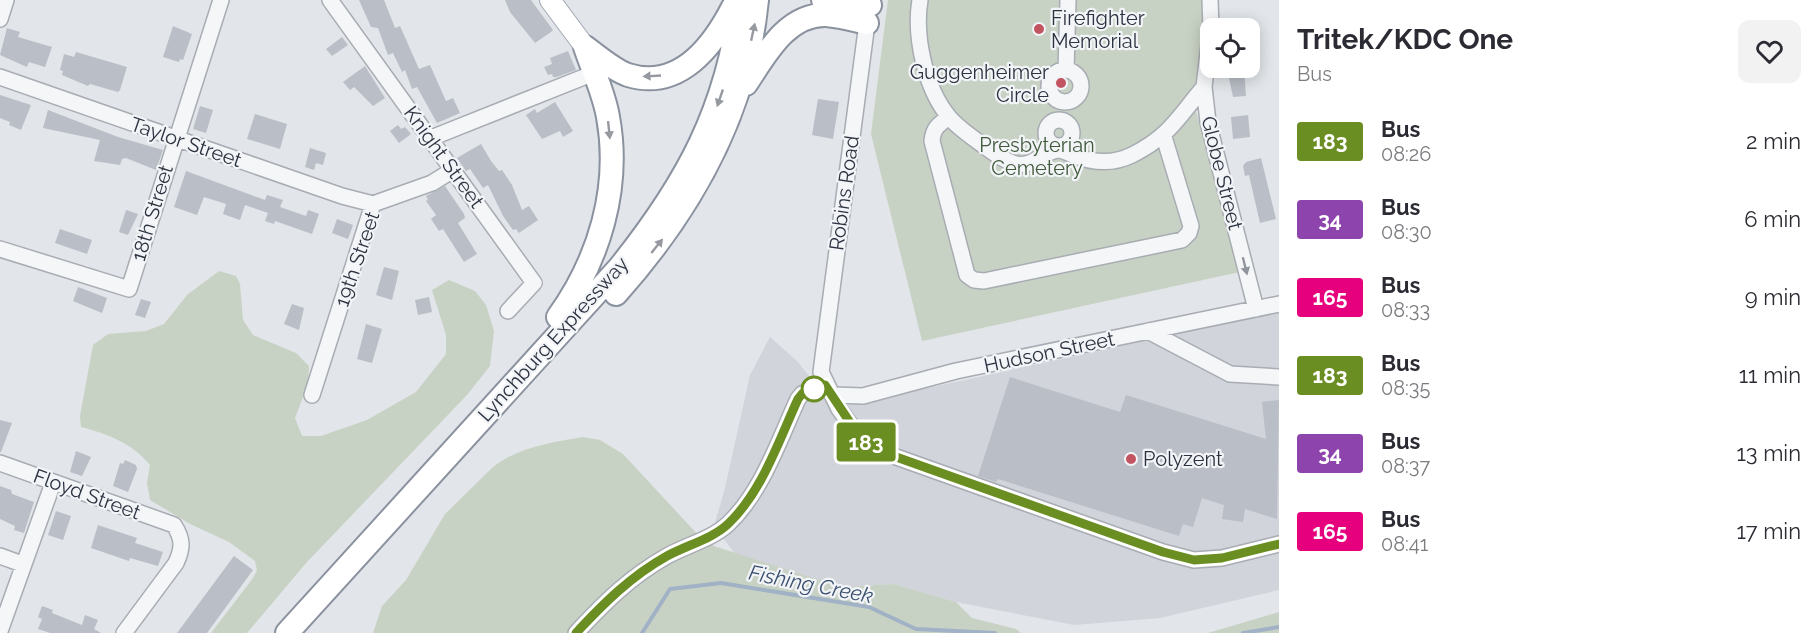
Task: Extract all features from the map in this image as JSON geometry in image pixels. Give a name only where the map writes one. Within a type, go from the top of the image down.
[{"type":"highway","points":[[585,47],[628,75],[647,78],[665,75],[686,68],[704,54],[718,35],[736,0]]},
{"type":"highway","name":"Lynchburg Expressway","points":[[287,633],[619,268],[672,198],[693,162],[721,96],[731,60],[741,0]]},
{"type":"highway","name":"Lynchburg Expressway","points":[[308,633],[646,260],[697,186],[739,96],[755,23],[757,0]]},
{"type":"highway","points":[[823,0],[869,9]]},
{"type":"highway","points":[[739,96],[779,37],[793,25],[808,18],[869,9]]},
{"type":"highway","points":[[488,412],[578,288],[597,246],[608,204],[611,146],[608,118],[585,47]]},
{"type":"main road","points":[[550,0],[585,47]]},
{"type":"street","points":[[0,19],[6,0]]},
{"type":"street","name":"18th Street","points":[[0,249],[129,289],[220,0]]},
{"type":"street","name":"Knight Street","points":[[330,0],[534,283],[508,311]]},
{"type":"street","points":[[920,0],[918,14],[921,44],[929,79],[949,117],[998,155],[1018,165],[1034,162],[1059,147],[1072,137],[1062,104],[1049,91],[1049,81],[1056,72],[1066,70],[1076,74],[1081,83],[1079,94],[1062,104],[1050,123],[1046,136],[1059,147],[1081,158],[1116,161],[1164,137],[1203,87]]},
{"type":"street","points":[[1066,70],[1068,0]]},
{"type":"street","points":[[1210,0],[1211,18]]},
{"type":"street","name":"Robins Road","points":[[825,385],[821,372],[823,346],[869,9]]},
{"type":"street","points":[[430,138],[594,74]]},
{"type":"street","name":"Taylor Street","points":[[0,77],[373,204]]},
{"type":"street","name":"Globe Street","points":[[1204,78],[1203,87],[1211,133],[1256,309]]},
{"type":"street","points":[[949,117],[932,132],[932,141],[967,275],[974,280],[984,281],[1182,240],[1189,233],[1191,226],[1164,137]]},
{"type":"street","points":[[1050,123],[1061,119],[1070,126]]},
{"type":"street","name":"19th Street","points":[[312,395],[373,204],[432,183],[453,170]]},
{"type":"street","name":"Hudson Street","points":[[825,385],[833,395],[863,396],[956,371],[1279,304]]},
{"type":"street","points":[[1148,331],[1230,374],[1279,377]]},
{"type":"street","points":[[576,633],[619,587],[668,555],[728,524],[745,503],[765,470],[798,399],[802,394],[825,385],[861,439],[885,453],[1163,552],[1194,560],[1222,558],[1279,544]]},
{"type":"street","name":"Floyd Street","points":[[0,463],[174,525],[181,535],[182,550],[176,563],[124,633]]},
{"type":"street","points":[[0,631],[22,564],[53,483]]},
{"type":"street","points":[[0,556],[22,564]]},
{"type":"shaded area","points":[[1279,312],[1279,590],[1160,618],[1074,625],[956,602],[893,584],[841,587],[736,555],[714,526],[725,488],[750,375],[770,337],[797,361],[835,408]]},
{"type":"green space","name":"Presbyterian Cemetery","points":[[888,0],[1207,0],[1206,18],[1200,18],[1200,76],[1191,93],[1240,272],[922,341],[871,134]]},
{"type":"green space","points":[[219,271],[236,276],[240,284],[243,320],[253,335],[296,353],[309,366],[308,384],[295,418],[302,436],[321,436],[367,420],[416,392],[446,354],[446,335],[432,290],[449,280],[475,291],[486,305],[494,331],[490,366],[467,395],[307,562],[247,633],[211,633],[253,578],[257,570],[255,561],[229,542],[190,524],[150,500],[147,483],[150,465],[143,457],[119,440],[81,427],[80,416],[93,345],[108,334],[146,331],[164,324],[187,295]]},
{"type":"green space","points":[[583,437],[600,440],[623,454],[699,536],[714,546],[841,587],[893,584],[956,602],[972,618],[1016,629],[1021,633],[373,633],[382,606],[406,580],[445,514],[492,468],[501,461],[523,451]]},
{"type":"green space","points":[[1279,612],[1279,633],[1208,633]]},
{"type":"building","points":[[359,0],[384,0],[395,28],[400,26],[419,69],[430,65],[446,101],[453,98],[460,113],[437,123],[417,87],[412,89],[405,70],[402,72],[393,53],[388,55],[378,28],[371,27]]},
{"type":"building","points":[[505,0],[531,0],[553,30],[535,43],[510,12]]},
{"type":"building","points":[[173,26],[192,34],[183,60],[180,59],[179,62],[163,57]]},
{"type":"building","points":[[7,28],[20,32],[18,37],[52,47],[45,67],[29,62],[27,67],[0,55]]},
{"type":"building","points":[[342,37],[348,45],[332,56],[326,49]]},
{"type":"building","points":[[568,51],[576,70],[557,77],[553,77],[552,74],[548,75],[544,67],[552,64],[550,58]]},
{"type":"building","points":[[76,52],[127,67],[120,90],[118,92],[90,84],[88,86],[62,75],[63,71],[60,70],[64,54],[74,57]]},
{"type":"building","points":[[365,66],[385,98],[373,106],[354,87],[350,90],[343,82]]},
{"type":"building","points":[[1229,78],[1245,78],[1246,96],[1233,97]]},
{"type":"building","points":[[0,95],[31,105],[21,130],[0,118]]},
{"type":"building","points":[[818,99],[839,102],[833,139],[812,135]]},
{"type":"building","points":[[555,102],[573,131],[563,137],[560,131],[542,139],[526,115],[535,109],[537,113]]},
{"type":"building","points":[[200,106],[213,110],[206,133],[193,129]]},
{"type":"building","points":[[48,110],[118,137],[163,150],[156,170],[126,158],[122,159],[120,165],[94,161],[100,140],[43,128]]},
{"type":"building","points":[[255,114],[287,124],[280,149],[247,139]]},
{"type":"building","points":[[1248,115],[1250,137],[1233,139],[1231,117]]},
{"type":"building","points":[[398,125],[401,129],[405,127],[411,134],[399,143],[390,131]]},
{"type":"building","points":[[481,144],[491,161],[499,171],[502,170],[512,185],[522,210],[529,206],[538,220],[519,233],[516,229],[513,230],[503,216],[488,185],[483,188],[470,169],[466,171],[457,158]]},
{"type":"building","points":[[310,148],[326,153],[323,165],[316,163],[314,170],[305,167]]},
{"type":"building","points":[[1261,158],[1276,219],[1260,223],[1249,175],[1245,176],[1243,166],[1246,162]]},
{"type":"building","points":[[186,171],[265,200],[267,195],[283,200],[280,207],[306,216],[308,210],[319,214],[312,234],[275,221],[274,224],[265,221],[268,213],[245,205],[240,220],[223,214],[226,204],[204,197],[197,215],[174,207]]},
{"type":"building","points":[[445,186],[464,214],[465,218],[458,223],[477,254],[464,262],[443,229],[439,231],[431,219],[436,215],[426,201],[428,200],[426,196]]},
{"type":"building","points":[[126,210],[138,214],[128,235],[119,232]]},
{"type":"building","points":[[337,219],[353,225],[348,239],[332,233]]},
{"type":"building","points":[[60,229],[92,240],[87,254],[55,243]]},
{"type":"building","points":[[384,267],[399,271],[392,300],[376,295]]},
{"type":"building","points":[[78,287],[107,298],[102,313],[73,301]]},
{"type":"building","points":[[429,297],[432,312],[418,315],[415,300]]},
{"type":"building","points":[[141,299],[151,302],[145,318],[135,315]]},
{"type":"building","points":[[292,304],[304,308],[299,330],[284,324]]},
{"type":"building","points":[[366,324],[382,329],[372,363],[357,359]]},
{"type":"building","name":"Polyzent","points":[[1010,377],[1120,412],[1126,395],[1266,439],[1262,402],[1279,400],[1277,519],[1245,509],[1243,522],[1222,519],[1224,505],[1202,498],[1193,527],[1183,524],[1179,536],[998,479],[996,482],[978,476]]},
{"type":"building","points":[[0,420],[12,423],[1,452],[0,452]]},
{"type":"building","points":[[76,451],[91,457],[82,476],[70,472]]},
{"type":"building","points":[[125,460],[136,465],[137,469],[128,492],[113,486],[120,463],[123,464]]},
{"type":"building","points":[[0,486],[11,490],[12,494],[34,502],[24,533],[14,530],[15,526],[0,519]]},
{"type":"building","points":[[56,511],[71,516],[63,540],[48,535]]},
{"type":"building","points":[[98,525],[137,538],[135,543],[163,552],[158,566],[130,558],[129,561],[91,548]]},
{"type":"building","points":[[234,556],[253,570],[207,633],[177,633]]},
{"type":"building","points":[[42,606],[53,610],[52,613],[82,625],[85,615],[98,620],[94,629],[101,633],[50,633],[38,629],[42,619],[38,617]]},
{"type":"waterway","name":"Fishing Creek","points":[[642,633],[670,589],[721,583],[869,607],[916,629],[995,633]]},
{"type":"waterway","name":"Fishing Creek","points":[[1243,633],[1279,627]]},
{"type":"bus line","name":"183","points":[[576,633],[619,587],[668,555],[713,534],[728,524],[745,503],[765,470],[798,399],[802,394],[825,385],[861,439],[885,453],[1163,552],[1194,560],[1222,558],[1279,544]]},
{"type":"place","name":"Firefighter Memorial","points":[[1039,29]]},
{"type":"place","name":"Guggenheimer Circle","points":[[1061,83]]},
{"type":"place","name":"Polyzent","points":[[1131,459]]}]
